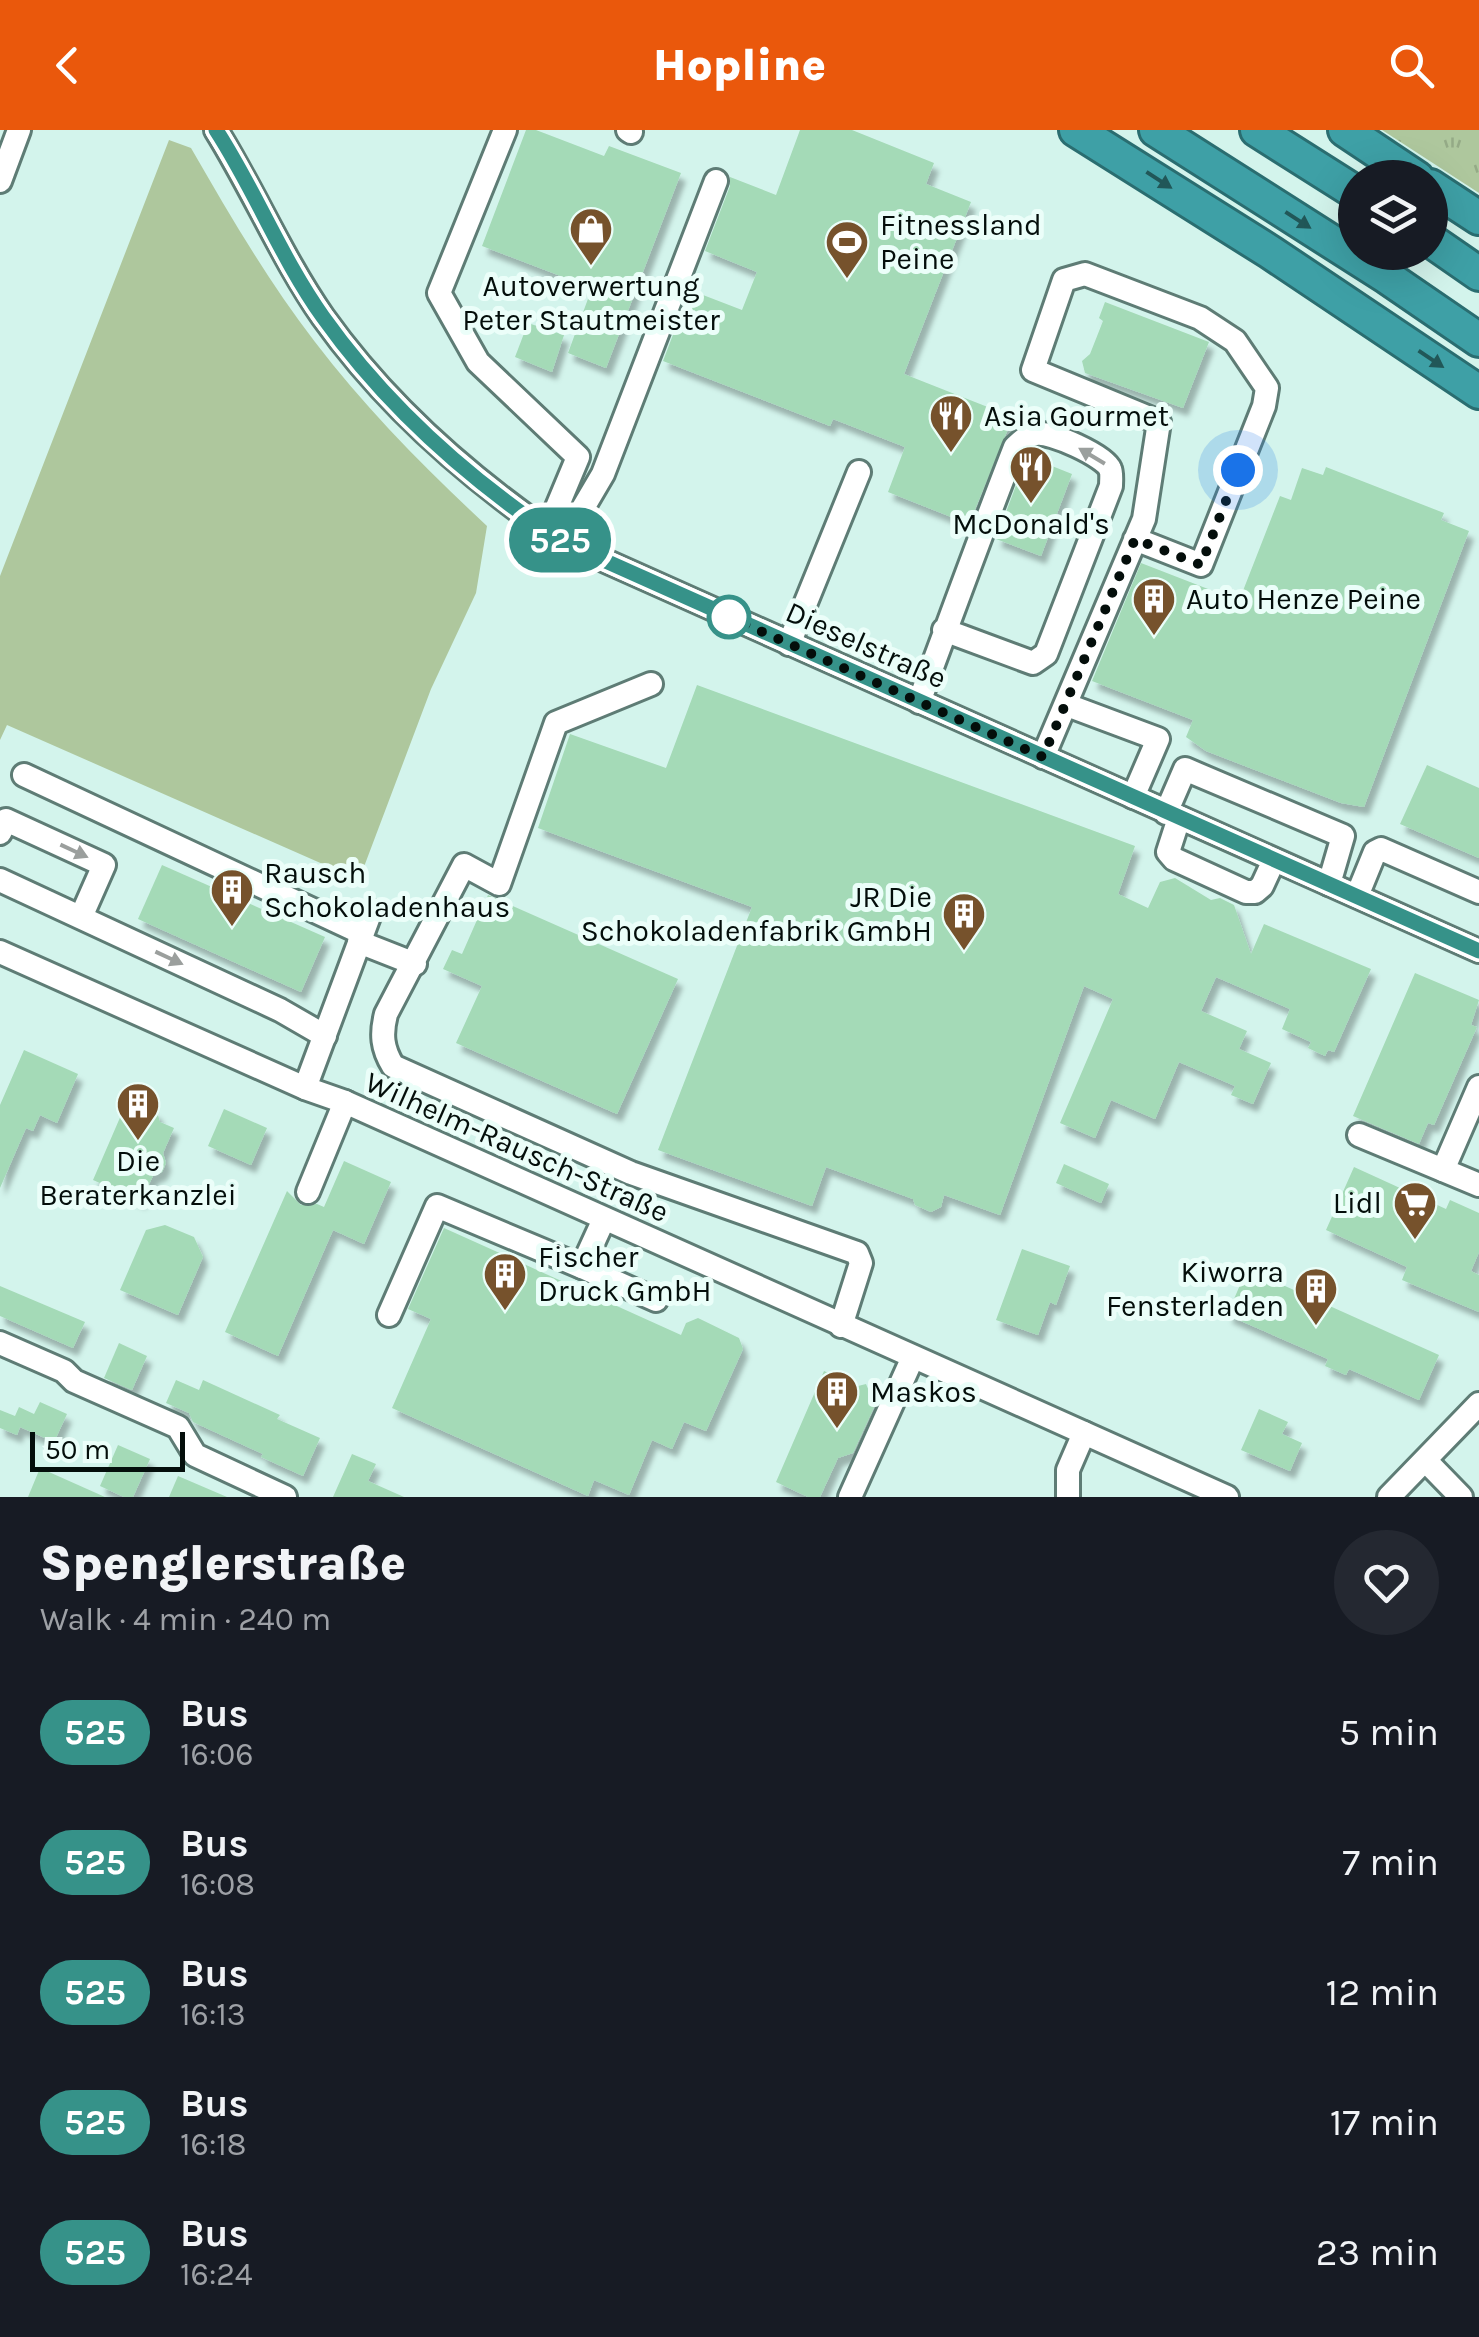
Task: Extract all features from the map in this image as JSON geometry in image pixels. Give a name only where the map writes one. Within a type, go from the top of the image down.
[{"type":"highway","points":[[1076,130],[1270,252],[1479,392]]},
{"type":"highway","points":[[1156,130],[1387,276],[1479,340]]},
{"type":"highway","points":[[1257,130],[1338,181]]},
{"type":"highway","points":[[1345,130],[1390,160]]},
{"type":"highway","points":[[1448,198],[1479,218]]},
{"type":"highway","points":[[1448,252],[1479,274]]},
{"type":"street","name":"Dieselstraße","points":[[216,130],[289,262],[322,316],[353,356],[437,445],[555,536],[1479,951]]},
{"type":"street","points":[[504,130],[439,293],[478,362],[578,458],[555,536]]},
{"type":"street","points":[[0,181],[11,136]]},
{"type":"street","points":[[555,536],[603,474],[716,181]]},
{"type":"street","points":[[1043,757],[1067,704],[1135,539],[1144,519],[1159,422],[1033,370],[1064,280],[1085,274],[1200,318],[1235,340],[1267,388],[1264,406],[1201,565],[1135,539]]},
{"type":"street","points":[[919,702],[944,630],[966,572],[1016,447],[1034,434],[1045,434],[1096,455],[1112,471],[1111,486],[1046,654],[1033,663],[944,630]]},
{"type":"street","points":[[790,644],[859,472]]},
{"type":"street","points":[[651,684],[556,722],[500,884],[464,865],[386,1014],[381,1032],[385,1052],[393,1066],[631,1173],[858,1253],[862,1264],[841,1326]]},
{"type":"street","points":[[1067,704],[1158,739],[1133,797]]},
{"type":"street","points":[[1274,860],[1262,886],[1255,892],[1246,892],[1174,858],[1168,852],[1184,770],[1342,836],[1328,884]]},
{"type":"street","points":[[24,775],[415,964]]},
{"type":"street","points":[[0,833],[6,820],[104,865],[81,917]]},
{"type":"street","points":[[1357,896],[1375,852],[1381,850],[1479,892]]},
{"type":"street","points":[[0,880],[280,1010],[325,1036]]},
{"type":"street","points":[[306,1088],[371,911]]},
{"type":"street","name":"Wilhelm-Rausch-Straße","points":[[0,952],[1084,1432],[1193,1490],[1227,1497]]},
{"type":"street","points":[[1444,1170],[1479,1087]]},
{"type":"street","points":[[308,1192],[345,1102]]},
{"type":"street","points":[[1360,1135],[1479,1185]]},
{"type":"street","points":[[389,1315],[437,1206],[656,1300]]},
{"type":"street","points":[[582,1266],[604,1219]]},
{"type":"street","points":[[0,1343],[64,1371],[74,1382],[178,1427],[195,1455],[285,1497]]},
{"type":"street","points":[[850,1497],[913,1357]]},
{"type":"street","points":[[1388,1497],[1479,1404]]},
{"type":"street","points":[[1068,1497],[1068,1470],[1084,1432]]},
{"type":"street","points":[[1426,1461],[1461,1497]]},
{"type":"green space","points":[[1382,130],[1479,130],[1479,193],[1448,173],[1448,160],[1428,160]]},
{"type":"green space","points":[[169,140],[191,148],[265,271],[335,367],[397,438],[487,526],[476,593],[431,689],[359,880],[7,725],[0,740],[0,576]]},
{"type":"building","name":"Autoverwertung Peter Stautmeister","points":[[526,130],[536,130],[604,156],[609,146],[681,173],[606,368],[568,353],[592,288],[482,246]]},
{"type":"building","name":"Fitnessland Peine","points":[[800,130],[852,130],[934,163],[926,184],[971,202],[904,374],[1013,417],[969,524],[888,492],[905,447],[833,419],[830,426],[663,361],[690,290],[742,310],[757,272],[705,251],[730,177],[776,195]]},
{"type":"building","points":[[1105,302],[1209,342],[1183,408],[1085,373],[1082,361],[1090,354],[1103,321],[1099,318]]},
{"type":"building","points":[[528,323],[564,335],[552,372],[515,357]]},
{"type":"building","name":"McDonald's","points":[[1027,456],[1072,474],[1041,556],[996,539]]},
{"type":"building","points":[[1326,467],[1444,513],[1441,520],[1469,531],[1364,807],[1341,803],[1206,751],[1186,737],[1193,720],[1092,681],[1141,563],[1239,601],[1280,496],[1291,500],[1302,468],[1323,475]]},
{"type":"building","name":"JR Die Schokoladenfabrik GmbH","points":[[697,685],[1135,846],[1118,894],[1148,908],[1160,882],[1175,878],[1211,900],[1220,898],[1234,905],[1251,954],[1264,924],[1371,969],[1334,1052],[1328,1050],[1325,1056],[1308,1048],[1311,1042],[1282,1029],[1290,1009],[1216,977],[1201,1011],[1247,1031],[1239,1049],[1271,1063],[1253,1104],[1231,1095],[1235,1086],[1179,1062],[1155,1119],[1111,1100],[1095,1138],[1060,1123],[1113,999],[1084,986],[1000,1215],[944,1195],[941,1207],[931,1212],[915,1205],[913,1199],[826,1167],[812,1206],[658,1150],[752,907],[538,828],[570,734],[666,768]]},
{"type":"building","points":[[1427,765],[1479,788],[1479,858],[1400,824]]},
{"type":"building","name":"Rausch Schokoladenhaus","points":[[162,865],[325,937],[301,992],[138,919]]},
{"type":"building","points":[[488,895],[678,979],[617,1114],[456,1043],[482,986],[443,969],[452,950],[462,954]]},
{"type":"building","points":[[1415,973],[1479,1000],[1471,1025],[1477,1027],[1434,1125],[1428,1123],[1419,1144],[1353,1116]]},
{"type":"building","points":[[24,1050],[78,1074],[57,1123],[40,1115],[33,1131],[26,1128],[0,1188],[0,1105]]},
{"type":"building","name":"Die Beraterkanzlei","points":[[125,1106],[134,1110],[144,1106],[157,1112],[160,1122],[174,1128],[163,1153],[166,1163],[162,1172],[153,1176],[141,1201],[93,1180]]},
{"type":"building","points":[[224,1109],[267,1128],[251,1165],[208,1146]]},
{"type":"building","points":[[344,1161],[391,1182],[364,1244],[333,1230],[278,1356],[225,1332],[287,1191],[301,1205],[324,1207]]},
{"type":"building","points":[[1064,1164],[1109,1184],[1101,1203],[1056,1183]]},
{"type":"building","name":"Lidl","points":[[1354,1167],[1446,1209],[1450,1200],[1479,1213],[1479,1252],[1471,1271],[1479,1275],[1479,1312],[1402,1280],[1407,1267],[1326,1230]]},
{"type":"building","points":[[165,1225],[194,1237],[203,1257],[178,1315],[120,1290],[146,1230]]},
{"type":"building","points":[[444,1228],[681,1335],[686,1323],[698,1318],[739,1338],[743,1349],[706,1431],[684,1422],[672,1449],[652,1440],[629,1495],[594,1480],[588,1496],[392,1408],[431,1319],[408,1309]]},
{"type":"building","points":[[1022,1249],[1070,1266],[1056,1305],[1050,1302],[1038,1335],[996,1320]]},
{"type":"building","name":"Kiworra Fensterladen","points":[[1247,1269],[1439,1355],[1419,1400],[1349,1369],[1346,1375],[1325,1366],[1328,1359],[1227,1315]]},
{"type":"building","points":[[0,1286],[85,1322],[73,1348],[0,1316]]},
{"type":"building","points":[[119,1343],[147,1356],[132,1390],[104,1378]]},
{"type":"building","name":"Maskos","points":[[824,1371],[858,1386],[866,1384],[875,1405],[853,1453],[838,1458],[820,1497],[808,1497],[776,1482]]},
{"type":"building","points":[[176,1380],[199,1390],[203,1380],[320,1438],[303,1476],[193,1422],[189,1413],[166,1403]]},
{"type":"building","points":[[40,1402],[67,1414],[54,1442],[20,1427],[17,1435],[0,1428],[0,1410],[15,1416],[19,1407],[34,1414]]},
{"type":"building","points":[[1259,1409],[1288,1422],[1282,1434],[1302,1443],[1290,1471],[1241,1450]]},
{"type":"building","points":[[118,1445],[150,1459],[133,1497],[100,1486]]},
{"type":"building","points":[[352,1454],[376,1464],[368,1481],[404,1497],[333,1497]]},
{"type":"building","points":[[40,1468],[105,1497],[28,1497]]},
{"type":"building","points":[[178,1476],[227,1497],[169,1497]]},
{"type":"bus line","name":"525","points":[[216,130],[289,262],[322,316],[353,356],[437,445],[563,542],[1479,951]]},
{"type":"place","name":"Autoverwertung Peter Stautmeister","points":[[591,267]]},
{"type":"place","name":"Fitnessland Peine","points":[[847,280]]},
{"type":"place","name":"Asia Gourmet","points":[[951,454]]},
{"type":"place","name":"McDonald's","points":[[1031,505]]},
{"type":"place","name":"Auto Henze Peine","points":[[1154,637]]},
{"type":"place","name":"Rausch Schokoladenhaus","points":[[232,928]]},
{"type":"place","name":"JR Die Schokoladenfabrik GmbH","points":[[964,952]]},
{"type":"place","name":"Die Beraterkanzlei","points":[[138,1142]]},
{"type":"place","name":"Lidl","points":[[1415,1241]]},
{"type":"place","name":"Fischer Druck GmbH","points":[[505,1312]]},
{"type":"place","name":"Kiworra Fensterladen","points":[[1316,1327]]},
{"type":"place","name":"Maskos","points":[[837,1430]]},
{"type":"route","points":[[729,617],[1043,757],[1135,539],[1201,565],[1238,470]]}]
